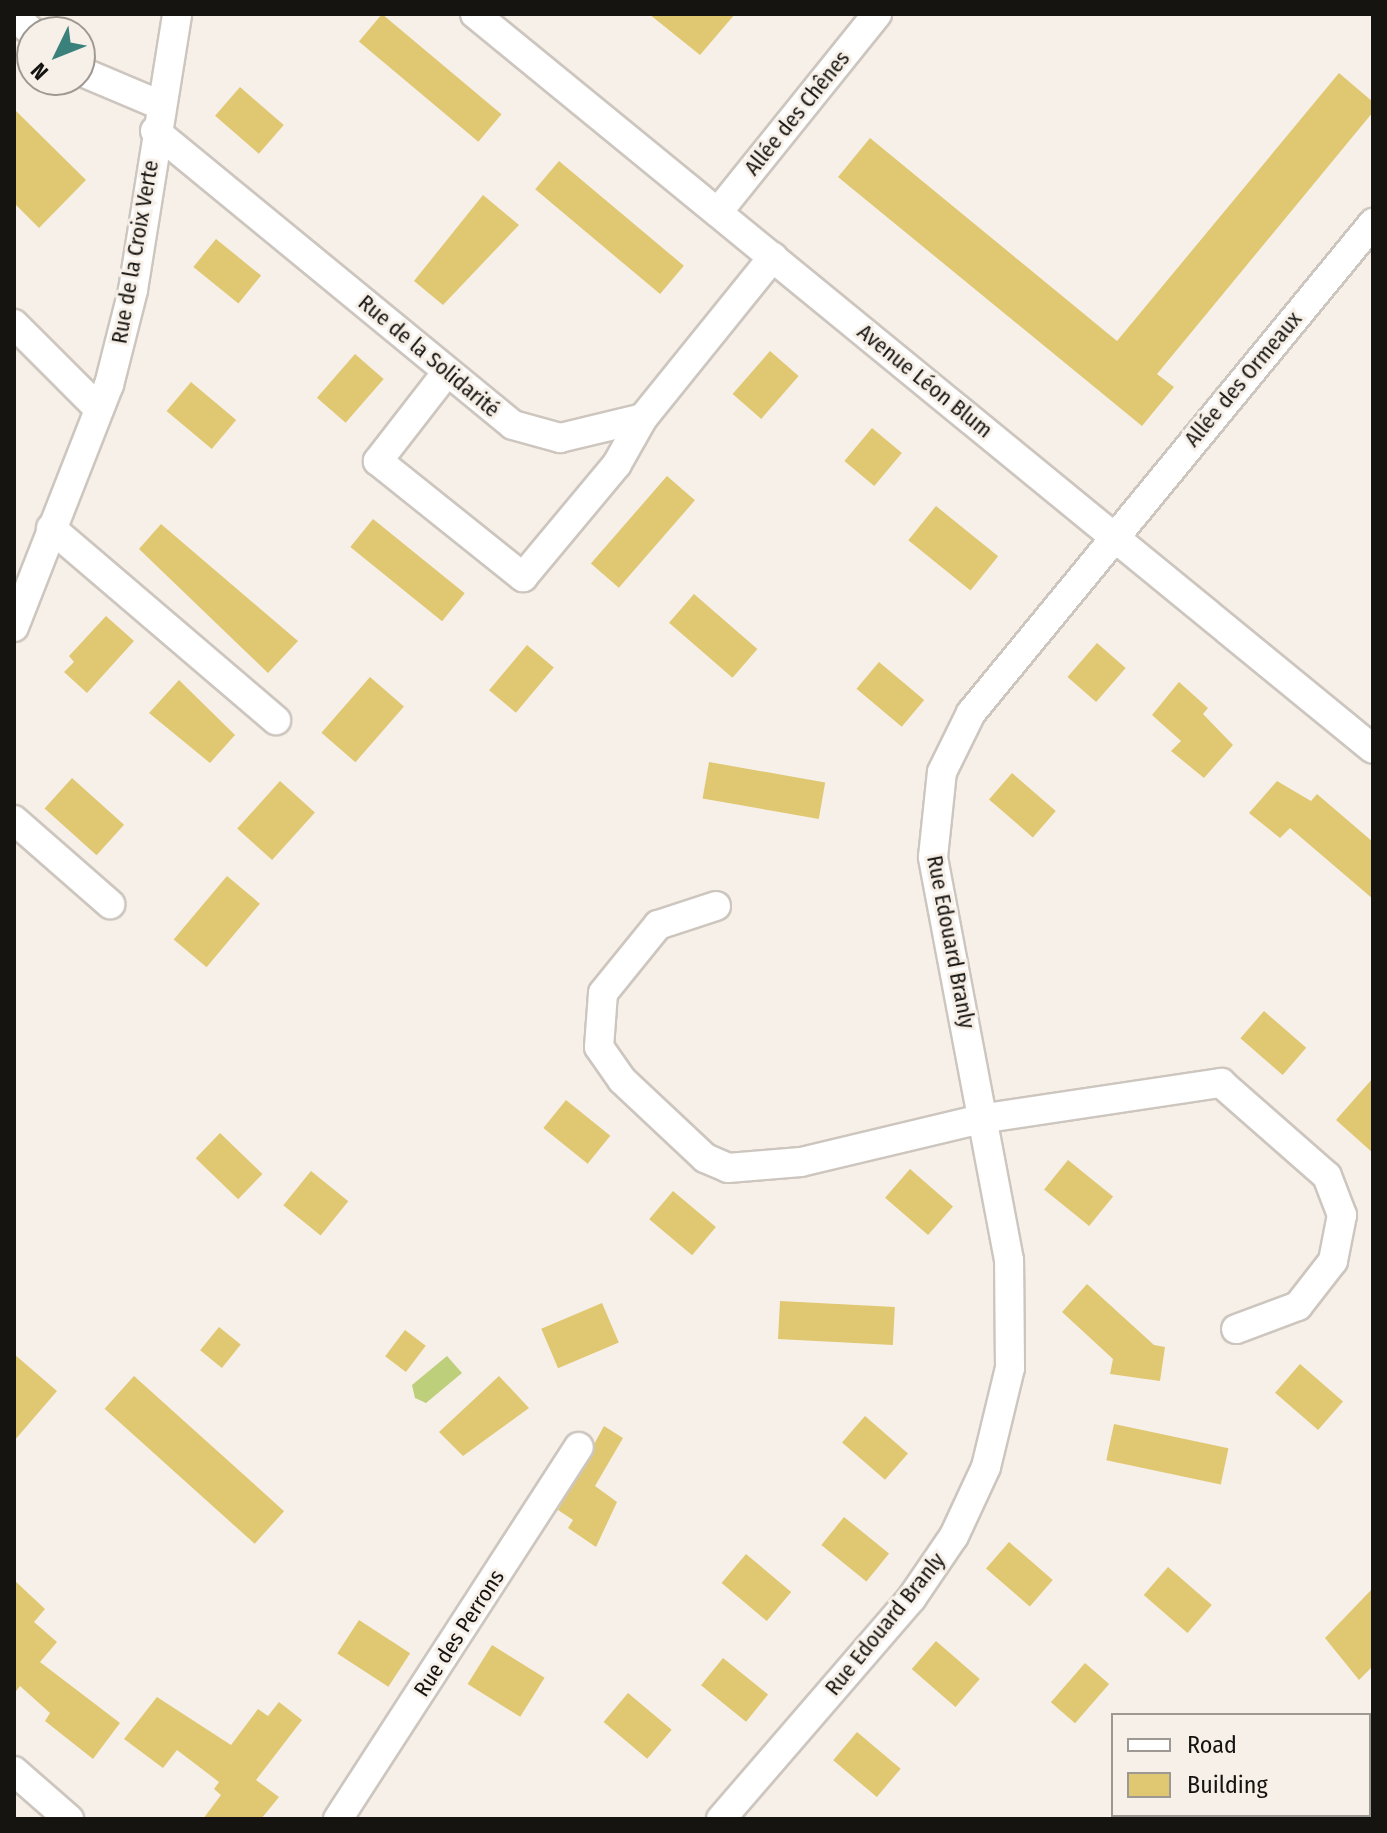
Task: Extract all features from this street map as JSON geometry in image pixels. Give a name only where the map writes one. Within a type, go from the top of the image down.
[{"type":"street","name":"Rue de la Croix Verte","points":[[14,627],[99,409],[133,290],[177,14]]},
{"type":"street","name":"Avenue Léon Blum","points":[[475,14],[1373,749]]},
{"type":"street","name":"Allée des Chênes","points":[[718,212],[877,14]]},
{"type":"street","name":"Rue de la Solidarité","points":[[96,81],[158,118],[447,372],[513,425],[560,438],[643,418]]},
{"type":"street","name":"Allée des Ormeaux","points":[[1114,535],[1373,223]]},
{"type":"street","points":[[447,372],[378,461],[523,577],[617,464],[643,418],[773,257]]},
{"type":"street","points":[[14,324],[99,409]]},
{"type":"street","points":[[51,528],[276,720]]},
{"type":"street","name":"Rue Edouard Branly","points":[[721,1819],[911,1599],[954,1536],[986,1467],[1010,1368],[1009,1260],[986,1118],[933,857],[933,800],[971,713],[1114,535]]},
{"type":"street","points":[[14,820],[110,904]]},
{"type":"street","points":[[716,906],[658,925],[603,993],[599,1047],[622,1080],[705,1158],[728,1168],[801,1162],[986,1118],[1221,1083],[1327,1176],[1342,1215],[1333,1261],[1298,1306],[1236,1329]]},
{"type":"street","name":"Rue des Perrons","points":[[338,1819],[579,1447]]},
{"type":"street","points":[[14,1771],[69,1819]]},
{"type":"shaded area","points":[[447,1356],[462,1373],[426,1403],[415,1398],[412,1385]]},
{"type":"building","points":[[382,14],[502,114],[478,142],[359,42]]},
{"type":"building","points":[[649,14],[735,14],[700,55]]},
{"type":"building","points":[[1339,73],[1373,102],[1373,112],[1157,374],[1174,387],[1142,426],[838,177],[870,138],[1117,341]]},
{"type":"building","points":[[240,87],[284,125],[259,154],[215,116]]},
{"type":"building","points":[[14,109],[86,180],[39,228],[14,203]]},
{"type":"building","points":[[559,161],[684,266],[660,294],[535,189]]},
{"type":"building","points":[[483,195],[519,225],[443,305],[414,281]]},
{"type":"building","points":[[216,239],[261,276],[238,303],[193,267]]},
{"type":"building","points":[[770,351],[799,376],[761,419],[733,394]]},
{"type":"building","points":[[355,354],[384,379],[346,423],[317,398]]},
{"type":"building","points":[[191,382],[236,420],[212,449],[167,411]]},
{"type":"building","points":[[872,428],[902,453],[874,486],[844,461]]},
{"type":"building","points":[[667,476],[695,500],[619,588],[591,564]]},
{"type":"building","points":[[936,506],[998,556],[970,591],[908,540]]},
{"type":"building","points":[[373,519],[465,593],[442,621],[350,547]]},
{"type":"building","points":[[161,524],[298,641],[268,673],[139,549]]},
{"type":"building","points":[[694,594],[757,649],[732,678],[669,623]]},
{"type":"building","points":[[106,616],[134,641],[87,693],[64,672],[74,662],[69,656]]},
{"type":"building","points":[[1097,643],[1126,668],[1096,702],[1067,677]]},
{"type":"building","points":[[527,645],[554,667],[516,713],[489,690]]},
{"type":"building","points":[[879,662],[924,700],[902,727],[857,689]]},
{"type":"building","points":[[370,677],[404,707],[355,762],[321,733]]},
{"type":"building","points":[[179,680],[235,735],[210,763],[149,713]]},
{"type":"building","points":[[1179,682],[1208,708],[1203,714],[1233,745],[1204,778],[1171,751],[1181,741],[1152,715]]},
{"type":"building","points":[[709,762],[825,782],[819,819],[703,798]]},
{"type":"building","points":[[1012,773],[1056,811],[1033,837],[989,799]]},
{"type":"building","points":[[72,778],[124,825],[97,855],[45,808]]},
{"type":"building","points":[[280,781],[315,812],[272,860],[237,829]]},
{"type":"building","points":[[1277,781],[1311,801],[1317,794],[1373,842],[1373,899],[1290,828],[1280,838],[1249,813]]},
{"type":"building","points":[[227,876],[260,904],[207,967],[174,940]]},
{"type":"building","points":[[1264,1011],[1306,1048],[1283,1075],[1240,1038]]},
{"type":"building","points":[[1373,1078],[1373,1153],[1336,1120]]},
{"type":"building","points":[[566,1100],[610,1136],[588,1164],[543,1128]]},
{"type":"building","points":[[220,1133],[262,1174],[238,1199],[196,1158]]},
{"type":"building","points":[[1068,1160],[1113,1197],[1089,1226],[1044,1190]]},
{"type":"building","points":[[910,1169],[953,1206],[928,1235],[885,1198]]},
{"type":"building","points":[[311,1171],[348,1201],[321,1235],[283,1205]]},
{"type":"building","points":[[673,1191],[716,1227],[692,1255],[649,1219]]},
{"type":"building","points":[[1087,1284],[1154,1345],[1165,1347],[1160,1381],[1110,1374],[1113,1359],[1062,1312]]},
{"type":"building","points":[[780,1301],[895,1307],[893,1345],[778,1339]]},
{"type":"building","points":[[602,1303],[619,1343],[558,1368],[541,1329]]},
{"type":"building","points":[[219,1327],[241,1345],[222,1368],[200,1350]]},
{"type":"building","points":[[405,1330],[426,1346],[406,1372],[385,1356]]},
{"type":"building","points":[[14,1354],[57,1391],[14,1441]]},
{"type":"building","points":[[1300,1364],[1343,1401],[1318,1430],[1275,1393]]},
{"type":"building","points":[[134,1376],[284,1511],[255,1544],[105,1409]]},
{"type":"building","points":[[499,1376],[529,1408],[463,1456],[439,1432]]},
{"type":"building","points":[[865,1416],[908,1453],[885,1480],[842,1442]]},
{"type":"building","points":[[1114,1424],[1228,1448],[1221,1485],[1106,1460]]},
{"type":"building","points":[[604,1426],[623,1438],[595,1486],[617,1502],[596,1547],[568,1528],[573,1520],[558,1510]]},
{"type":"building","points":[[844,1517],[889,1554],[866,1581],[821,1545]]},
{"type":"building","points":[[1009,1542],[1053,1580],[1030,1606],[986,1568]]},
{"type":"building","points":[[746,1554],[791,1592],[767,1621],[722,1583]]},
{"type":"building","points":[[1168,1567],[1212,1605],[1187,1633],[1144,1595]]},
{"type":"building","points":[[14,1580],[45,1609],[34,1622],[57,1642],[40,1662],[120,1723],[93,1759],[45,1721],[50,1713],[20,1686],[14,1694]]},
{"type":"building","points":[[1373,1588],[1373,1666],[1359,1680],[1325,1638]]},
{"type":"building","points":[[359,1620],[410,1653],[388,1687],[337,1654]]},
{"type":"building","points":[[936,1641],[980,1679],[955,1707],[912,1669]]},
{"type":"building","points":[[492,1645],[545,1678],[520,1717],[468,1684]]},
{"type":"building","points":[[723,1658],[768,1695],[746,1722],[701,1685]]},
{"type":"building","points":[[1085,1663],[1109,1684],[1075,1723],[1051,1702]]},
{"type":"building","points":[[628,1693],[672,1730],[647,1759],[604,1722]]},
{"type":"building","points":[[157,1697],[231,1745],[258,1709],[268,1716],[279,1702],[302,1720],[256,1780],[279,1797],[261,1819],[203,1819],[221,1795],[214,1789],[219,1782],[177,1750],[163,1768],[124,1739]]},
{"type":"building","points":[[857,1732],[901,1769],[877,1797],[833,1760]]}]
